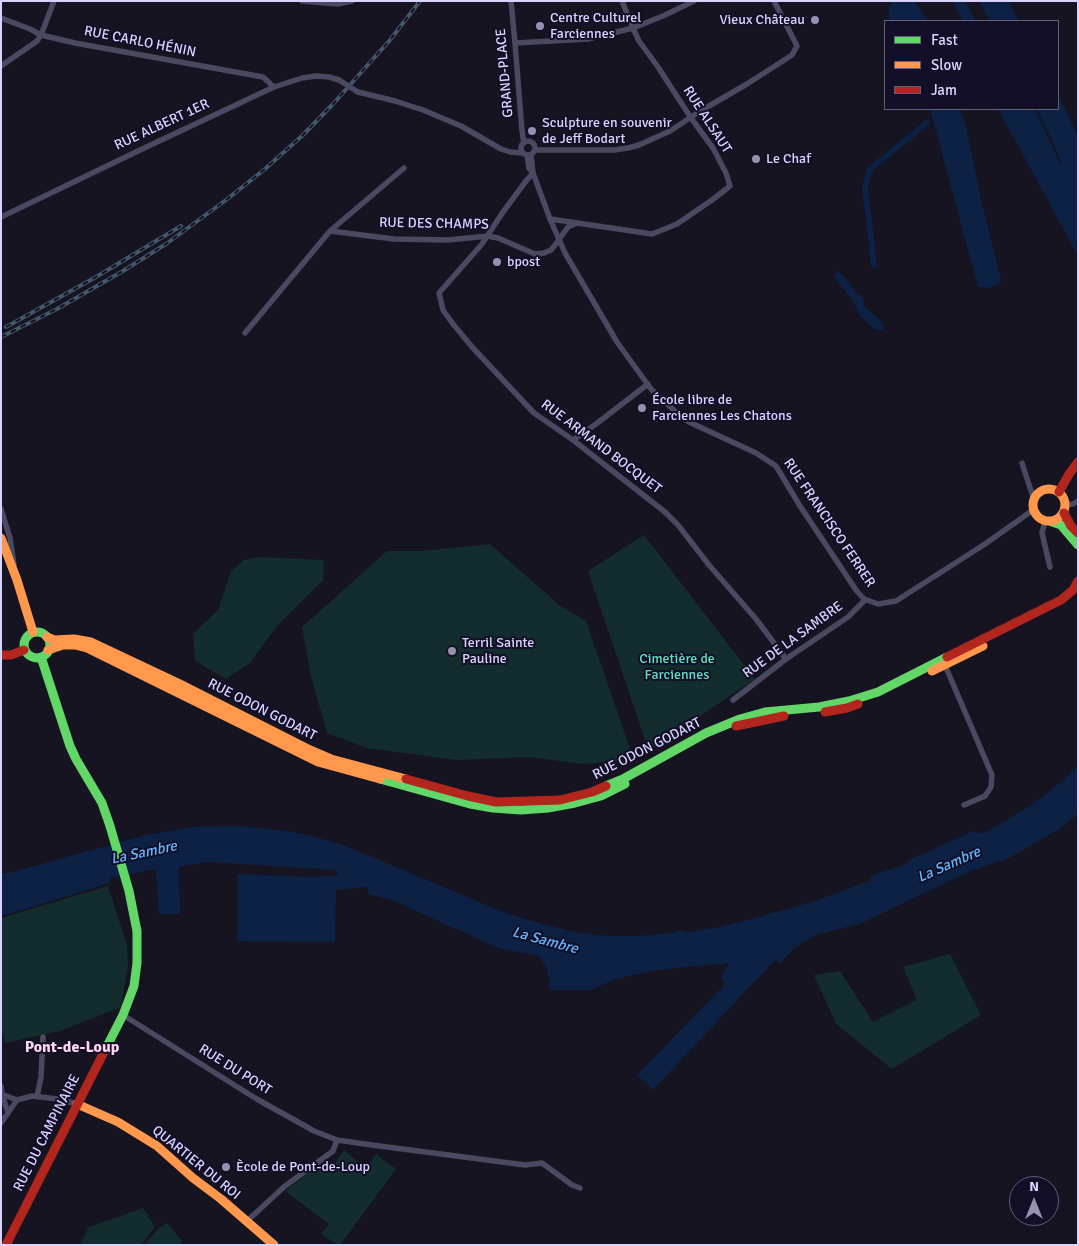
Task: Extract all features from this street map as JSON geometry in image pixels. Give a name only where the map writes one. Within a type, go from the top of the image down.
[{"type":"main road","points":[[1060,492],[1069,474],[1078,462]]},
{"type":"main road","points":[[1078,533],[1071,526],[1063,496],[1060,492],[1050,489],[1036,495],[1033,510],[1038,518],[1060,525],[1078,545]]},
{"type":"main road","points":[[1049,522],[1060,518],[1065,509]]},
{"type":"main road","points":[[1,538],[17,580],[33,632]]},
{"type":"main road","name":"RUE ODON GODART","points":[[48,650],[63,645],[75,644],[87,648],[318,762],[470,804],[521,810],[548,808],[601,796],[710,738],[741,724],[766,718],[847,708],[879,697],[1061,600],[1073,590],[1078,581]]},
{"type":"main road","name":"RUE ODON GODART","points":[[47,637],[54,640],[74,639],[91,642],[331,759],[468,796],[496,802],[521,802],[560,800],[592,792],[623,779],[706,733],[740,718],[765,712],[819,707],[849,701],[878,692],[1063,606],[1078,593]]},
{"type":"main road","points":[[33,632],[42,633],[47,637],[49,641],[48,650],[41,657],[30,656],[24,650],[25,638],[33,632]]},
{"type":"main road","points":[[1,655],[10,655],[24,650]]},
{"type":"main road","name":"RUE DU CAMPINAIRE","points":[[6,1245],[124,1015],[134,986],[137,963],[137,931],[130,890],[102,803],[70,746],[41,657]]},
{"type":"main road","name":"QUARTIER DU ROI","points":[[77,1104],[118,1122],[157,1146],[274,1245]]},
{"type":"street","points":[[1,66],[38,41],[54,1]]},
{"type":"street","points":[[302,1],[338,4],[352,1]]},
{"type":"street","name":"GRAND-PLACE","points":[[511,1],[522,131],[527,150]]},
{"type":"street","name":"RUE ALSAUT","points":[[550,219],[652,234],[677,224],[730,186],[726,173],[713,148],[639,41],[622,1]]},
{"type":"street","points":[[516,43],[588,38],[633,28],[694,1]]},
{"type":"street","points":[[527,150],[614,150],[639,145],[670,131],[792,55],[797,46],[774,1]]},
{"type":"street","name":"RUE CARLO HÉNIN","points":[[1,18],[41,35],[263,78],[274,87]]},
{"type":"street","name":"RUE ALBERT 1ER","points":[[1,216],[274,87],[302,78],[316,76],[339,80],[358,92],[424,110],[461,126],[501,150],[510,152],[527,150]]},
{"type":"street","name":"RUE FRANCISCO FERRER","points":[[527,150],[533,173],[565,254],[617,342],[651,389],[689,422],[756,453],[776,466],[796,500],[856,590],[865,600],[878,604],[896,601],[985,544],[1033,510]]},
{"type":"street","points":[[245,333],[330,231],[404,168]]},
{"type":"street","name":"RUE ARMAND BOCQUET","points":[[533,173],[482,244],[440,293],[443,310],[452,324],[473,348],[534,413],[573,440],[665,512],[678,525],[709,565],[756,619],[786,659]]},
{"type":"street","points":[[560,240],[568,227],[577,223]]},
{"type":"street","name":"RUE DES CHAMPS","points":[[330,231],[394,239],[448,240],[488,236],[498,238],[535,254],[551,250],[560,240]]},
{"type":"street","points":[[573,440],[648,384]]},
{"type":"street","points":[[1022,463],[1034,500]]},
{"type":"street","points":[[1065,509],[1078,501]]},
{"type":"street","points":[[1,509],[10,538],[17,580]]},
{"type":"street","points":[[1049,522],[1042,533],[1050,568]]},
{"type":"street","name":"RUE DE LA SAMBRE","points":[[733,700],[786,659],[848,617],[865,600]]},
{"type":"street","points":[[944,662],[992,775],[991,787],[985,796],[964,805]]},
{"type":"street","name":"RUE DU PORT","points":[[124,1015],[256,1098],[314,1131],[337,1140],[525,1164],[542,1163],[572,1185],[580,1188]]},
{"type":"street","points":[[36,1097],[41,1077],[43,1038]]},
{"type":"street","points":[[1,1086],[1,1094],[8,1113]]},
{"type":"street","points":[[1,1094],[17,1100],[1,1123]]},
{"type":"street","name":"QUARTIER DU ROI","points":[[17,1100],[32,1096],[58,1099],[77,1104]]},
{"type":"street","points":[[246,1221],[286,1186],[333,1151],[337,1140]]},
{"type":"green space","name":"Cimetière de Farciennes","points":[[644,535],[755,679],[650,750],[588,571]]},
{"type":"green space","name":"Terril Sainte Pauline","points":[[490,544],[559,605],[586,621],[634,760],[585,764],[528,757],[457,760],[367,748],[327,733],[311,676],[302,627],[387,551],[423,551]]},
{"type":"green space","points":[[260,557],[324,560],[323,580],[277,626],[250,663],[226,679],[195,661],[193,634],[218,610],[231,571],[244,560]]},
{"type":"green space","points":[[108,886],[127,945],[128,967],[121,1007],[60,1031],[5,1043],[1,1029],[1,918]]},
{"type":"green space","points":[[950,954],[981,1015],[892,1069],[836,1024],[814,975],[840,971],[873,1022],[917,1000],[903,967]]},
{"type":"green space","points":[[344,1150],[366,1168],[376,1154],[396,1169],[340,1245],[338,1245],[321,1234],[329,1224],[285,1191],[324,1161],[332,1167]]},
{"type":"green space","points":[[143,1208],[155,1227],[141,1245],[80,1245],[89,1227]]},
{"type":"green space","points":[[167,1223],[182,1241],[179,1245],[144,1245],[159,1228]]},
{"type":"water","points":[[891,1],[914,1],[927,20],[889,20]]},
{"type":"water","points":[[952,1],[965,1],[975,20],[962,20]]},
{"type":"water","points":[[979,1],[1008,1],[1018,20],[989,20]]},
{"type":"water","points":[[1059,97],[1078,136],[1078,256],[999,110],[1035,110],[1061,164],[1037,110],[1059,110]]},
{"type":"water","points":[[930,110],[960,110],[965,123],[982,204],[1001,280],[999,284],[989,288],[978,287]]},
{"type":"water","points":[[838,270],[857,293],[862,296],[865,307],[881,321],[884,331],[874,329],[861,317],[852,299],[834,276]]},
{"type":"water","name":"La Sambre","points":[[1078,766],[1078,814],[1059,829],[1009,858],[968,872],[862,923],[815,935],[792,950],[781,963],[775,960],[653,1090],[637,1075],[725,984],[721,977],[729,963],[658,970],[616,979],[590,990],[550,990],[547,969],[539,956],[498,948],[392,900],[368,894],[368,887],[336,890],[335,942],[237,941],[237,874],[313,877],[338,875],[337,870],[208,862],[179,867],[180,914],[159,914],[156,869],[110,878],[109,883],[1,916],[1,874],[146,835],[194,827],[238,826],[309,835],[346,846],[512,915],[580,933],[638,936],[681,930],[691,932],[720,927],[809,903],[869,881],[872,875],[906,864],[907,861],[973,831],[981,834],[1030,806]]},
{"type":"waterway","points":[[874,265],[865,187],[870,169],[927,123]]},
{"type":"railway","points":[[1,337],[57,309],[166,244],[265,169],[303,135],[333,104],[390,40],[420,1]]},
{"type":"railway","points":[[6,327],[96,277],[181,226]]},
{"type":"traffic: fast","points":[[1052,522],[1061,525],[1078,545]]},
{"type":"traffic: fast","points":[[37,632],[46,636],[50,645],[46,654],[37,658],[28,654],[24,645],[28,636],[37,632]]},
{"type":"traffic: fast","points":[[41,657],[70,746],[102,803],[129,891],[137,931],[137,963],[134,986],[123,1015],[104,1052]]},
{"type":"traffic: fast","points":[[606,786],[623,779],[706,733],[740,719],[765,712],[819,707],[849,701],[878,692],[947,657]]},
{"type":"traffic: fast","points":[[380,779],[470,804],[521,810],[575,803],[601,796],[625,784]]},
{"type":"traffic: slow","points":[[1049,489],[1061,493],[1065,505],[1061,517],[1049,521],[1037,517],[1033,505],[1037,493],[1049,489]]},
{"type":"traffic: slow","points":[[1,538],[17,580],[33,632]]},
{"type":"traffic: slow","points":[[47,637],[54,640],[74,639],[91,642],[180,684],[310,750],[331,759],[406,779]]},
{"type":"traffic: slow","points":[[48,650],[63,645],[87,648],[318,762],[380,779]]},
{"type":"traffic: slow","points":[[932,671],[983,646]]},
{"type":"traffic: slow","points":[[77,1104],[118,1122],[157,1146],[274,1245]]},
{"type":"traffic: jam","points":[[1059,492],[1078,462]]},
{"type":"traffic: jam","points":[[1064,513],[1071,526],[1078,533]]},
{"type":"traffic: jam","points":[[947,657],[1061,600],[1073,590],[1078,581]]},
{"type":"traffic: jam","points":[[1,655],[11,655],[24,650]]},
{"type":"traffic: jam","points":[[825,712],[858,704]]},
{"type":"traffic: jam","points":[[736,726],[784,716]]},
{"type":"traffic: jam","points":[[406,779],[496,802],[560,800],[592,792],[606,786]]},
{"type":"traffic: jam","points":[[6,1245],[104,1052]]},
{"type":"place","name":"Vieux Château","points":[[815,20]]},
{"type":"place","name":"Centre Culturel Farciennes","points":[[540,26]]},
{"type":"place","name":"Sculpture en souvenir de Jeff Bodart","points":[[532,131]]},
{"type":"place","name":"Le Chaf","points":[[756,159]]},
{"type":"place","name":"bpost","points":[[497,262]]},
{"type":"place","name":"École libre de Farciennes Les Chatons","points":[[642,408]]},
{"type":"place","name":"Terril Sainte Pauline","points":[[452,651]]},
{"type":"place","name":"Ècole de Pont-de-Loup","points":[[226,1167]]},
{"type":"district","name":"Pont-de-Loup","points":[[72,1048]]}]
